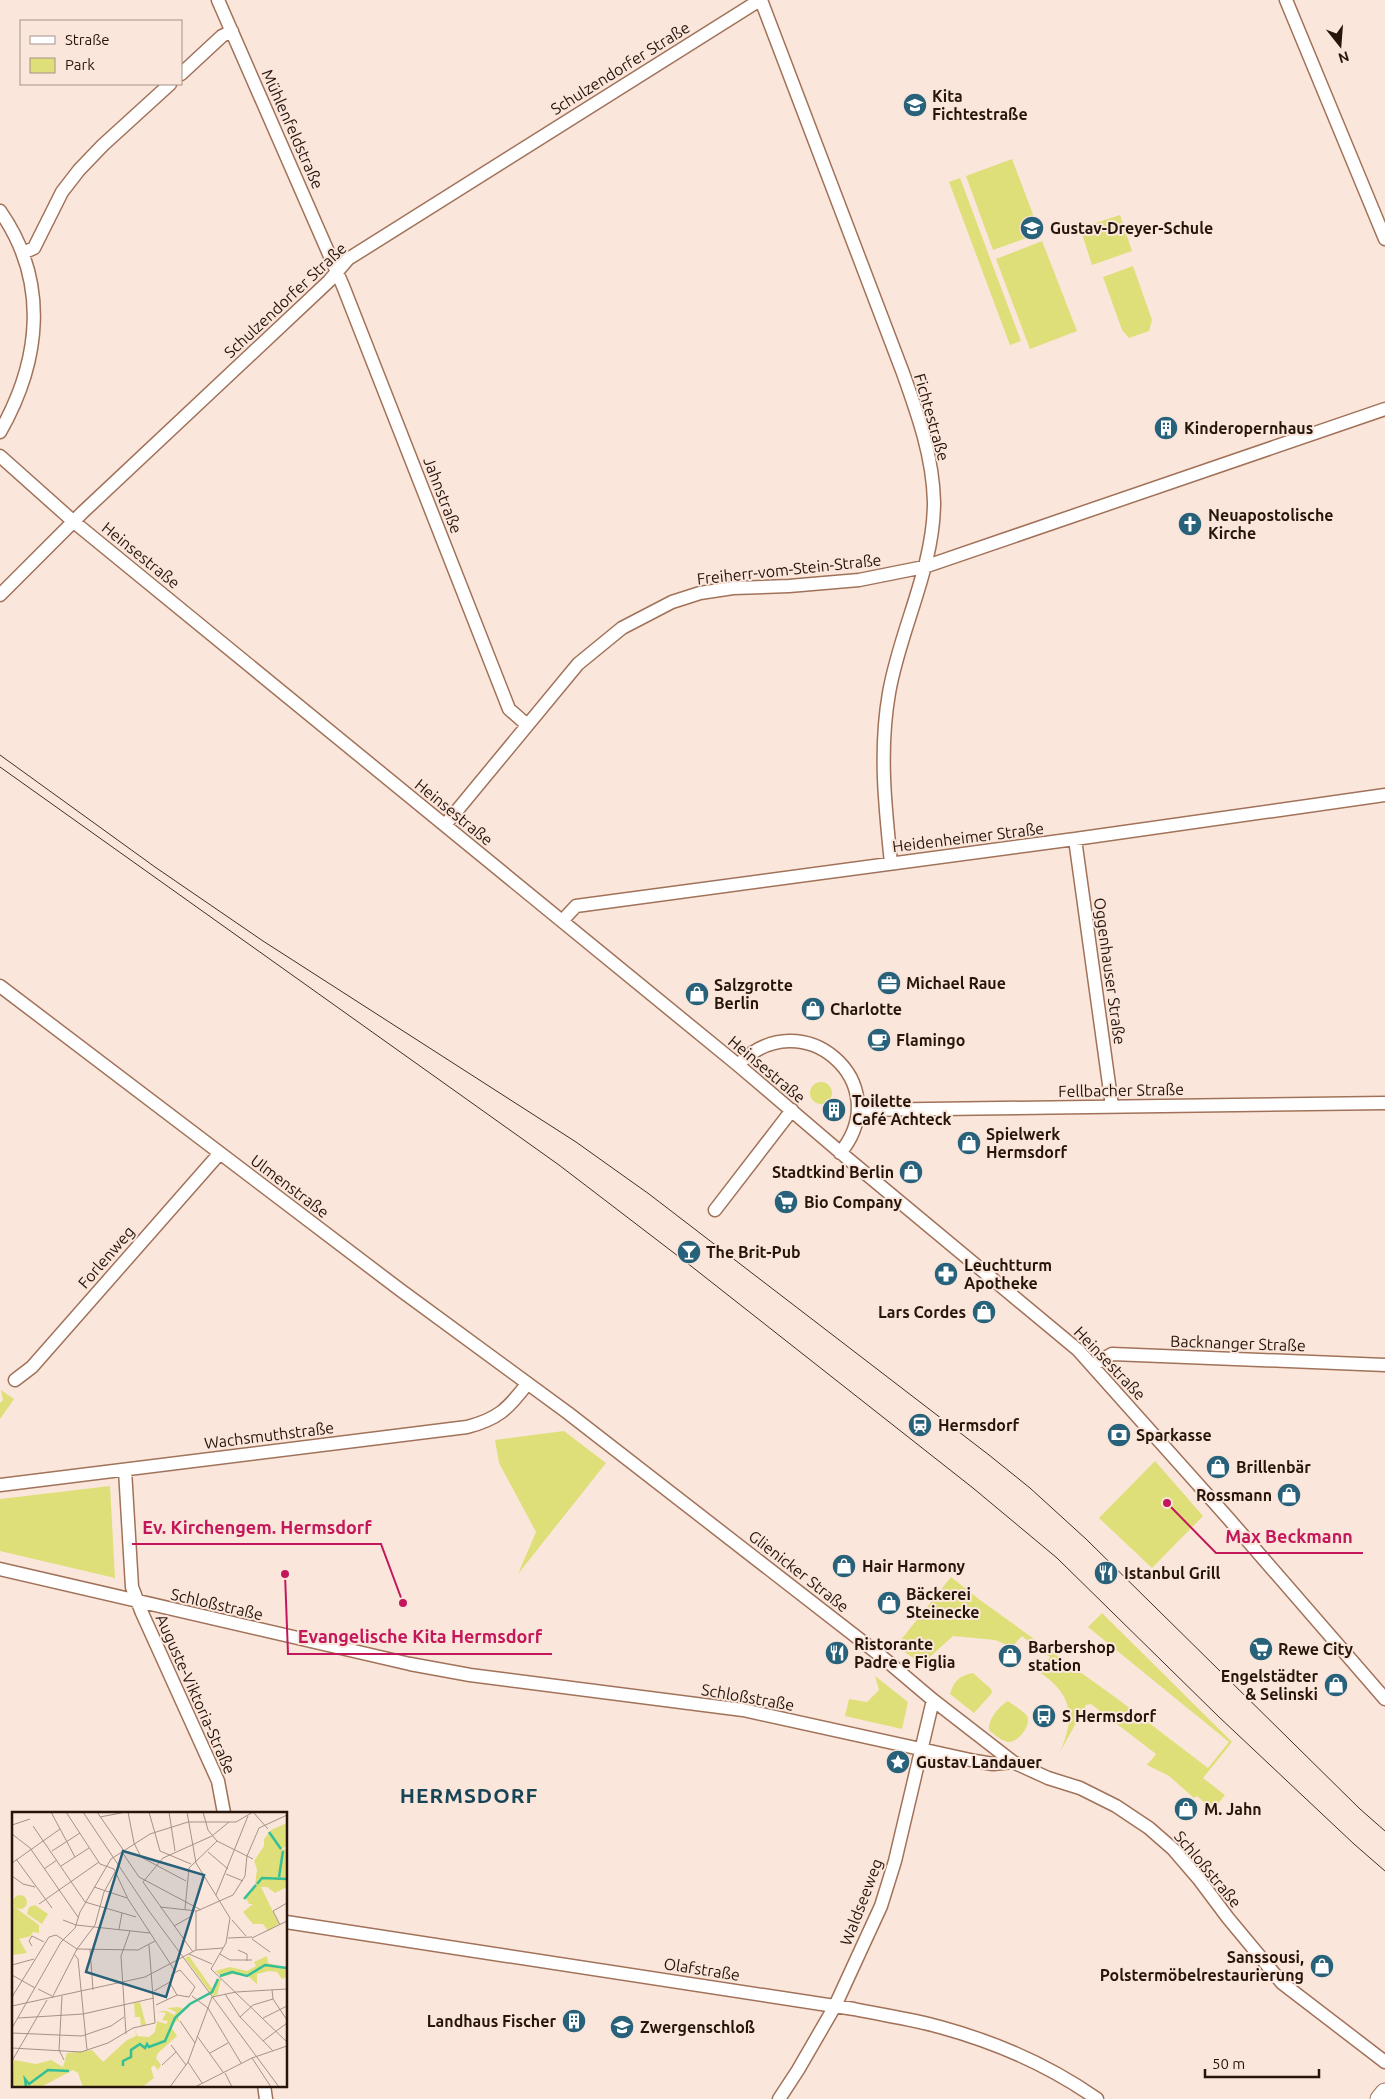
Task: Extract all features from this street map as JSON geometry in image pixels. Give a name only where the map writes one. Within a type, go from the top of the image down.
[{"type":"main road","points":[[1380,2099],[1385,2093]]},
{"type":"street","name":"Mühlenfeldstraße","points":[[218,0],[337,271]]},
{"type":"street","name":"Schulzendorfer Straße","points":[[0,595],[348,259],[760,0]]},
{"type":"street","name":"Fichtestraße","points":[[760,0],[903,373],[929,458],[934,502],[932,527],[924,567],[896,655],[885,721],[884,798],[892,863]]},
{"type":"street","points":[[1286,0],[1385,239]]},
{"type":"street","points":[[182,73],[222,36],[232,31]]},
{"type":"street","points":[[23,253],[34,248],[62,192],[79,170],[103,145],[169,85]]},
{"type":"street","points":[[0,211],[10,226],[23,253],[34,303],[33,340],[22,389],[0,432]]},
{"type":"street","name":"Jahnstraße","points":[[337,271],[509,709],[526,724]]},
{"type":"street","name":"Freiherr-vom-Stein-Straße","points":[[445,825],[526,724],[578,664],[622,628],[672,602],[700,593],[734,588],[789,586],[859,580],[924,567],[1385,408]]},
{"type":"street","name":"Heinsestraße","points":[[0,456],[74,522],[738,1065],[840,1153],[1072,1344],[1385,1699]]},
{"type":"street","name":"Heidenheimer Straße","points":[[562,921],[576,906],[1075,840],[1385,795]]},
{"type":"street","name":"Oggenhauser Straße","points":[[1075,840],[1112,1106]]},
{"type":"street","name":"Ulmenstraße","points":[[0,986],[527,1384],[563,1409]]},
{"type":"street","points":[[738,1065],[747,1055],[768,1043],[796,1041],[819,1047],[830,1054],[852,1079],[856,1091],[858,1110],[854,1133],[840,1153]]},
{"type":"street","name":"Fellbacher Straße","points":[[858,1110],[1385,1103]]},
{"type":"street","points":[[715,1210],[792,1110]]},
{"type":"street","name":"Forlenweg","points":[[15,1380],[32,1367],[220,1153]]},
{"type":"street","name":"Backnanger Straße","points":[[1093,1366],[1112,1354],[1385,1365]]},
{"type":"street","name":"Wachsmuthstraße","points":[[0,1485],[467,1426],[488,1421],[502,1413],[510,1407],[527,1384]]},
{"type":"street","name":"Glienicker Straße","points":[[563,1409],[881,1656],[933,1700],[1013,1762]]},
{"type":"street","name":"Auguste-Viktoria-Straße","points":[[125,1470],[132,1587],[218,1782],[224,1812]]},
{"type":"street","name":"Schloßstraße","points":[[0,1569],[410,1664],[470,1675],[743,1710],[921,1750],[993,1764],[1013,1762],[1048,1778],[1080,1788],[1116,1806],[1149,1828],[1173,1850],[1198,1878],[1228,1918],[1282,1983],[1385,2062]]},
{"type":"street","name":"Waldseeweg","points":[[779,2099],[835,2006],[881,1906],[895,1861],[933,1700]]},
{"type":"street","name":"Olafstraße","points":[[288,1922],[835,2006],[939,2026],[1026,2058],[1080,2087],[1097,2099]]},
{"type":"street","points":[[264,2086],[266,2099]]},
{"type":"green space","points":[[1012,159],[1040,233],[993,250],[966,176]]},
{"type":"green space","points":[[960,178],[1021,341],[1010,345],[949,182]]},
{"type":"green space","points":[[1120,215],[1132,251],[1092,265],[1080,228]]},
{"type":"green space","points":[[1042,241],[1077,331],[1030,349],[996,259]]},
{"type":"green space","points":[[1133,266],[1152,320],[1149,331],[1129,338],[1122,330],[1103,277]]},
{"type":"green space","points":[[821,1082],[831,1089],[832,1093],[825,1103],[821,1104],[811,1097],[810,1093],[817,1083]]},
{"type":"green space","points":[[1,1390],[14,1399],[0,1419],[0,1403],[3,1400]]},
{"type":"green space","points":[[564,1431],[606,1463],[518,1574],[536,1532],[499,1463],[495,1440]]},
{"type":"green space","points":[[1155,1461],[1203,1516],[1152,1568],[1099,1518]]},
{"type":"green space","points":[[110,1486],[115,1578],[0,1551],[0,1499]]},
{"type":"green space","points":[[951,1577],[1208,1768],[1229,1742],[1088,1627],[1102,1613],[1232,1742],[1203,1778],[1225,1795],[1213,1810],[1197,1796],[1194,1798],[1169,1776],[1147,1765],[1156,1754],[1091,1704],[1086,1705],[1060,1752],[1068,1728],[1068,1708],[1060,1690],[1041,1673],[1050,1657],[1031,1640],[1029,1642],[1022,1636],[1012,1647],[995,1640],[953,1636],[922,1664],[896,1646]]},
{"type":"green space","points":[[973,1673],[991,1689],[992,1693],[974,1713],[950,1694],[958,1680],[964,1675]]},
{"type":"green space","points":[[875,1676],[908,1702],[902,1729],[845,1716],[849,1699],[867,1702],[879,1690]]},
{"type":"green space","points":[[1008,1701],[1023,1712],[1028,1719],[1024,1732],[1017,1739],[1010,1742],[1001,1740],[989,1730],[990,1722],[995,1714]]},
{"type":"tram line","points":[[0,755],[155,867],[263,941],[576,1142],[649,1194],[989,1455],[1030,1488],[1086,1539],[1360,1809],[1385,1831]]},
{"type":"tram line","points":[[0,767],[559,1165],[691,1266],[973,1488],[1057,1558],[1219,1717],[1385,1871]]},
{"type":"place","name":"Kita Fichtestraße","points":[[915,105]]},
{"type":"place","name":"Gustav-Dreyer-Schule","points":[[1032,228]]},
{"type":"place","name":"Kinderopernhaus","points":[[1166,428]]},
{"type":"place","name":"Neuapostolische Kirche","points":[[1190,524]]},
{"type":"place","name":"Michael Raue","points":[[889,983]]},
{"type":"place","name":"Salzgrotte Berlin","points":[[697,994]]},
{"type":"place","name":"Charlotte","points":[[813,1009]]},
{"type":"place","name":"Flamingo","points":[[879,1040]]},
{"type":"place","name":"Toilette Café Achteck","points":[[834,1110]]},
{"type":"place","name":"Spielwerk Hermsdorf","points":[[969,1143]]},
{"type":"place","name":"Stadtkind Berlin","points":[[911,1172]]},
{"type":"place","name":"Bio Company","points":[[786,1202]]},
{"type":"place","name":"The Brit-Pub","points":[[689,1252]]},
{"type":"place","name":"Leuchtturm Apotheke","points":[[946,1274]]},
{"type":"place","name":"Lars Cordes","points":[[984,1312]]},
{"type":"place","name":"Hermsdorf","points":[[920,1425]]},
{"type":"place","name":"Sparkasse","points":[[1119,1435]]},
{"type":"place","name":"Brillenbär","points":[[1218,1467]]},
{"type":"place","name":"Rossmann","points":[[1289,1495]]},
{"type":"place","name":"Max Beckmann","points":[[1167,1503]]},
{"type":"place","name":"Hair Harmony","points":[[844,1566]]},
{"type":"place","name":"Istanbul Grill","points":[[1106,1573]]},
{"type":"place","name":"Evangelische Kita Hermsdorf","points":[[285,1574]]},
{"type":"place","name":"Ev. Kirchengem. Hermsdorf","points":[[403,1603]]},
{"type":"place","name":"Bäckerei Steinecke","points":[[889,1603]]},
{"type":"place","name":"Rewe City","points":[[1261,1649]]},
{"type":"place","name":"Ristorante Padre e Figlia","points":[[837,1653]]},
{"type":"place","name":"Barbershop station","points":[[1010,1656]]},
{"type":"place","name":"Engelstädter & Selinski","points":[[1336,1685]]},
{"type":"place","name":"S Hermsdorf","points":[[1044,1716]]},
{"type":"place","name":"Gustav Landauer","points":[[898,1762]]},
{"type":"place","name":"M. Jahn","points":[[1186,1809]]},
{"type":"place","name":"Sanssousi, Polstermöbelrestaurierung","points":[[1322,1966]]},
{"type":"place","name":"Landhaus Fischer","points":[[574,2021]]},
{"type":"place","name":"Zwergenschloß","points":[[622,2027]]},
{"type":"district","name":"HERMSDORF","points":[[469,1795]]}]
